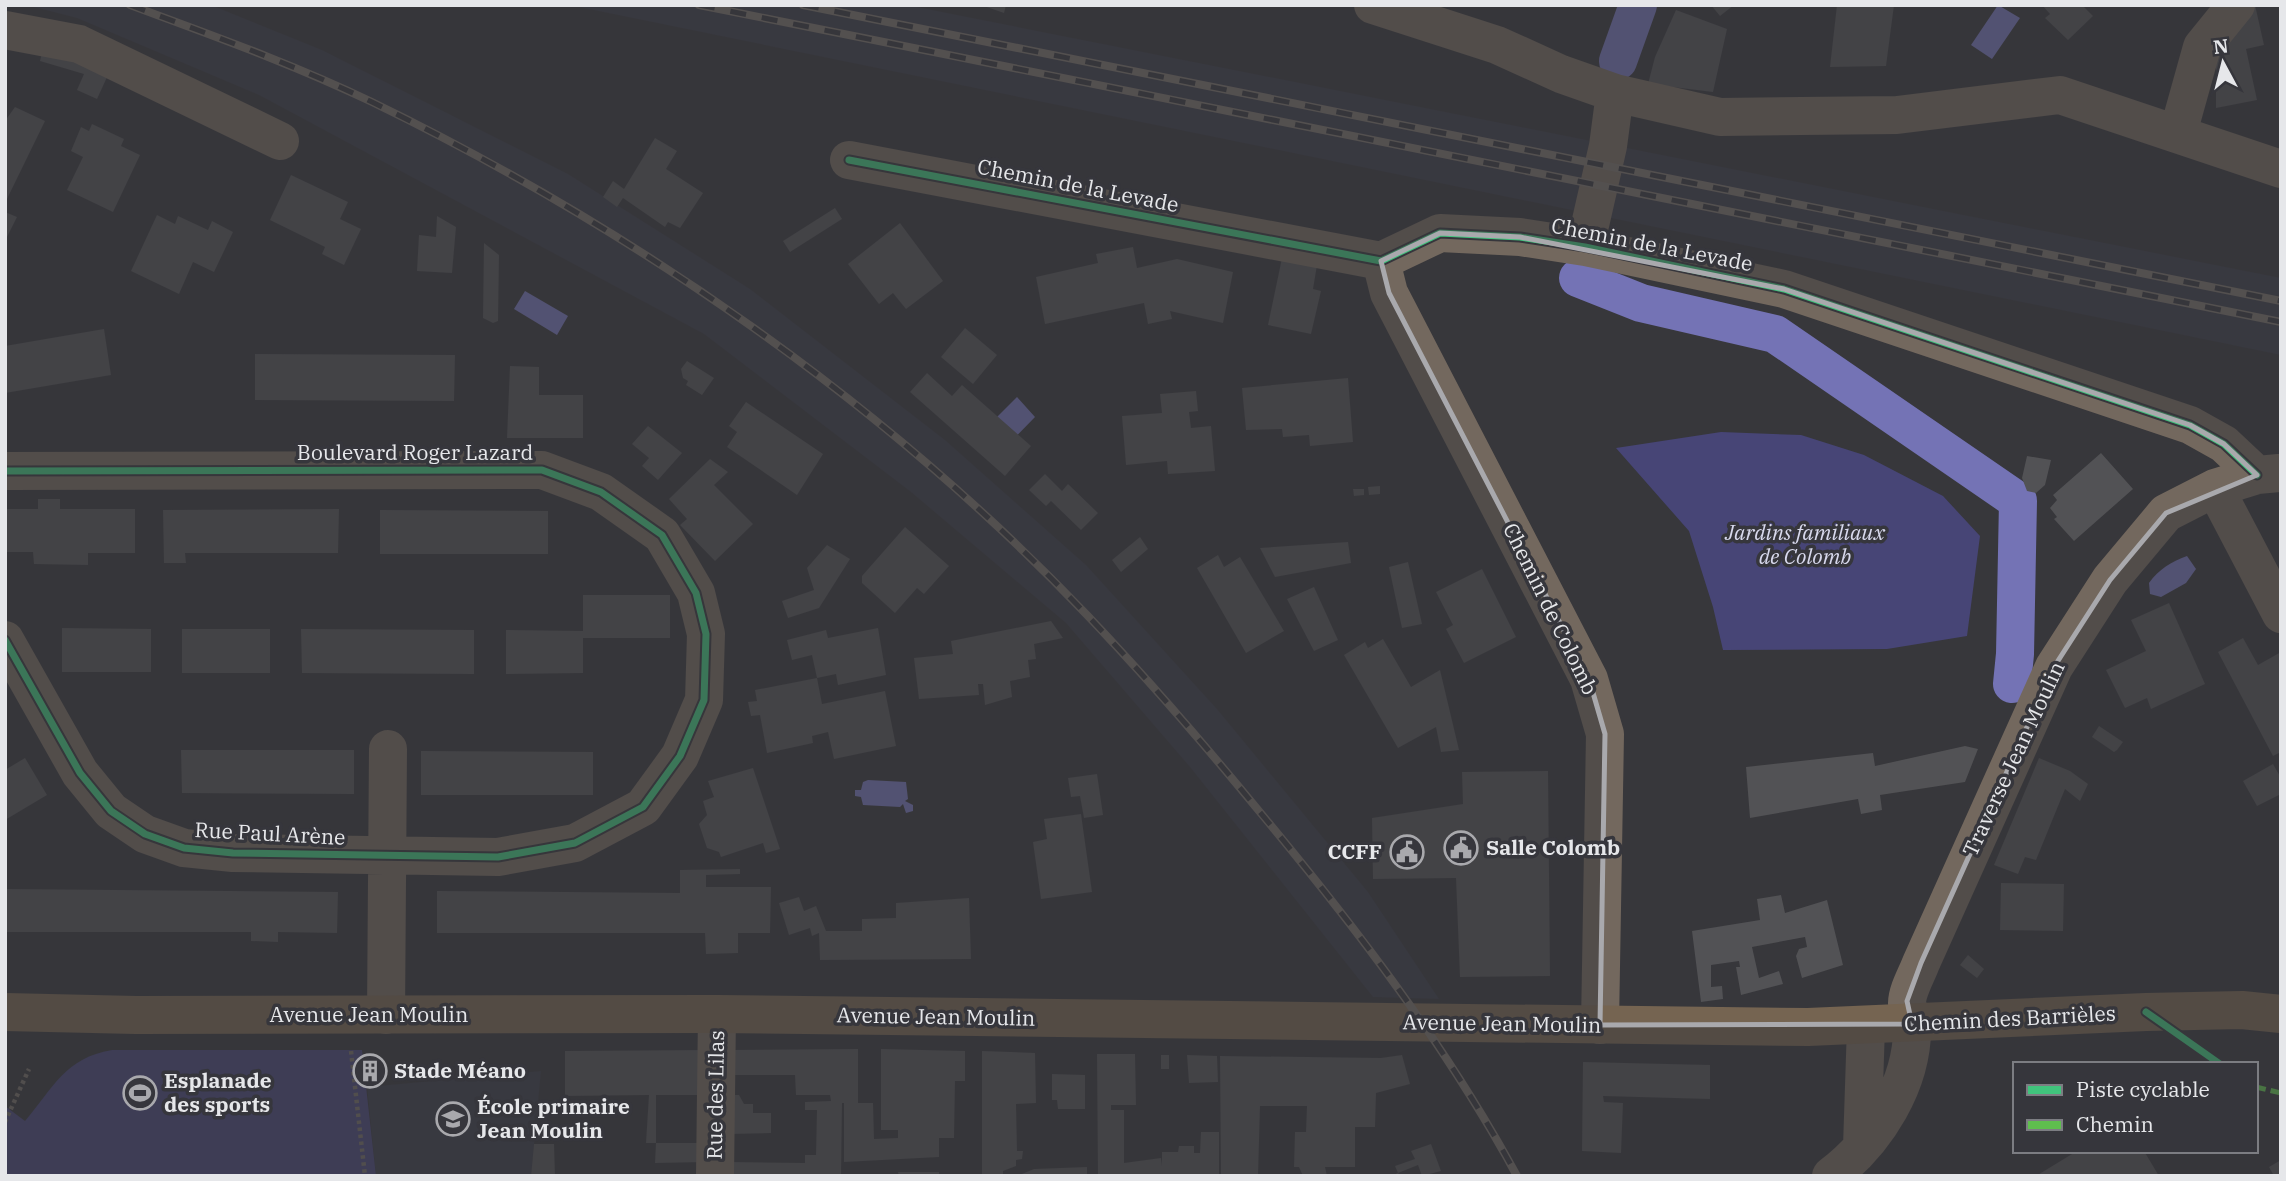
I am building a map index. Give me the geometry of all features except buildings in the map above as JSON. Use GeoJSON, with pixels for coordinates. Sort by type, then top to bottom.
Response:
{"type":"FeatureCollection","features":[{"type":"Feature","properties":{"kind":"main road","name":"Chemin des Barrièles"},"geometry":{"type":"LineString","coordinates":[[1866,1026],[2146,1012],[2242,1010],[2281,1014]]}},
{"type":"Feature","properties":{"kind":"main road","name":"Avenue Jean Moulin"},"geometry":{"type":"LineString","coordinates":[[5,1012],[717,1014],[1866,1026]]}},
{"type":"Feature","properties":{"kind":"street"},"geometry":{"type":"LineString","coordinates":[[1373,5],[1497,46],[1561,74],[1615,93],[1720,117],[1897,115],[2060,95],[2281,169]]}},
{"type":"Feature","properties":{"kind":"street"},"geometry":{"type":"LineString","coordinates":[[2178,133],[2202,47],[2236,5]]}},
{"type":"Feature","properties":{"kind":"street"},"geometry":{"type":"LineString","coordinates":[[5,30],[79,44],[281,141]]}},
{"type":"Feature","properties":{"kind":"street"},"geometry":{"type":"LineString","coordinates":[[1589,231],[1608,146],[1615,93]]}},
{"type":"Feature","properties":{"kind":"street","name":"Chemin de la Levade"},"geometry":{"type":"LineString","coordinates":[[849,160],[1381,261],[1440,233],[1520,237],[1589,231],[1784,289],[2190,425],[2269,474]]}},
{"type":"Feature","properties":{"kind":"street","name":"Chemin de Colomb"},"geometry":{"type":"LineString","coordinates":[[1381,261],[1389,293],[1589,679],[1602,723],[1605,734],[1600,1025]]}},
{"type":"Feature","properties":{"kind":"street","name":"Boulevard Roger Lazard"},"geometry":{"type":"LineString","coordinates":[[5,471],[542,470],[601,492],[662,535],[696,593],[706,634],[704,701],[680,756],[643,807],[575,843],[498,857],[387,856]]}},
{"type":"Feature","properties":{"kind":"street","name":"Traverse Jean Moulin"},"geometry":{"type":"LineString","coordinates":[[1831,1176],[1862,1147],[1895,1101],[1908,1058],[1912,1024],[1907,1001],[1921,963],[2054,667],[2109,580],[2166,513],[2215,488],[2269,474]]}},
{"type":"Feature","properties":{"kind":"street"},"geometry":{"type":"LineString","coordinates":[[2215,488],[2281,614]]}},
{"type":"Feature","properties":{"kind":"street","name":"Rue Paul Arène"},"geometry":{"type":"LineString","coordinates":[[5,640],[80,773],[111,811],[145,834],[184,848],[233,853],[387,856]]}},
{"type":"Feature","properties":{"kind":"street"},"geometry":{"type":"LineString","coordinates":[[386,1015],[388,749]]}},
{"type":"Feature","properties":{"kind":"street","name":"Rue des Lilas"},"geometry":{"type":"LineString","coordinates":[[715,1176],[717,1014]]}},
{"type":"Feature","properties":{"kind":"street"},"geometry":{"type":"LineString","coordinates":[[1862,1147],[1866,1026]]}},
{"type":"Feature","properties":{"kind":"path"},"geometry":{"type":"LineString","coordinates":[[347,1015],[365,1176]]}},
{"type":"Feature","properties":{"kind":"path"},"geometry":{"type":"LineString","coordinates":[[5,1122],[29,1069]]}},
{"type":"Feature","properties":{"kind":"highlighted area"},"geometry":{"type":"Polygon","coordinates":[[[1440,233],[1520,237],[1784,289],[2190,425],[2224,444],[2257,475],[2166,513],[2110,580],[2054,667],[1921,963],[1907,1001],[1912,1024],[1600,1025],[1605,734],[1589,679],[1389,293],[1381,261],[1440,233]]]}},
{"type":"Feature","properties":{"kind":"shaded area"},"geometry":{"type":"Polygon","coordinates":[[[26,5],[211,5],[322,50],[568,174],[750,289],[945,440],[1086,565],[1217,709],[1368,892],[1439,999],[1373,997],[1190,767],[1066,623],[911,492],[704,334],[259,95],[77,18],[26,5]]]}},
{"type":"Feature","properties":{"kind":"shaded area"},"geometry":{"type":"Polygon","coordinates":[[[569,5],[907,5],[2281,278],[2281,355],[569,5]]]}},
{"type":"Feature","properties":{"kind":"shaded area"},"geometry":{"type":"Polygon","coordinates":[[[1998,5],[2020,18],[1992,59],[1971,45],[1998,5]]]}},
{"type":"Feature","properties":{"kind":"shaded area"},"geometry":{"type":"Polygon","coordinates":[[[525,291],[568,316],[557,335],[514,309],[525,291]]]}},
{"type":"Feature","properties":{"kind":"shaded area"},"geometry":{"type":"Polygon","coordinates":[[[1017,397],[1035,417],[996,457],[977,437],[1017,397]]]}},
{"type":"Feature","properties":{"kind":"shaded area"},"geometry":{"type":"Polygon","coordinates":[[[2187,556],[2196,569],[2186,583],[2161,597],[2150,594],[2149,583],[2157,574],[2171,563],[2187,556]]]}},
{"type":"Feature","properties":{"kind":"shaded area"},"geometry":{"type":"Polygon","coordinates":[[[863,782],[906,782],[908,799],[905,801],[913,805],[913,811],[906,813],[903,804],[900,807],[863,805],[861,797],[855,796],[855,790],[861,790],[863,782]]]}},
{"type":"Feature","properties":{"kind":"shaded area","name":"École primaire Jean Moulin"},"geometry":{"type":"Polygon","coordinates":[[[541,1071],[531,1176],[376,1176],[367,1087],[541,1071]]]}},
{"type":"Feature","properties":{"kind":"green space","name":"Jardins familiaux de Colomb"},"geometry":{"type":"Polygon","coordinates":[[[1721,432],[1801,435],[1864,455],[1943,496],[1980,536],[1967,636],[1887,649],[1723,650],[1713,607],[1689,531],[1616,448],[1721,432]]]}},
{"type":"Feature","properties":{"kind":"green space","name":"Esplanade des sports"},"geometry":{"type":"Polygon","coordinates":[[[112,1050],[362,1050],[376,1176],[5,1176],[5,1106],[25,1121],[71,1067],[96,1054],[112,1050]]]}},
{"type":"Feature","properties":{"kind":"waterway"},"geometry":{"type":"LineString","coordinates":[[1618,61],[1638,5]]}},
{"type":"Feature","properties":{"kind":"waterway"},"geometry":{"type":"LineString","coordinates":[[1578,278],[1641,303],[1775,334],[2018,501],[2012,684]]}},
{"type":"Feature","properties":{"kind":"railway"},"geometry":{"type":"LineString","coordinates":[[130,5],[252,50],[342,88],[470,152],[566,206],[661,265],[752,327],[841,393],[927,463],[1009,537],[1087,615],[1238,786],[1397,987],[1460,1080],[1517,1176]]}},
{"type":"Feature","properties":{"kind":"railway"},"geometry":{"type":"LineString","coordinates":[[699,5],[2281,322]]}},
{"type":"Feature","properties":{"kind":"railway"},"geometry":{"type":"LineString","coordinates":[[803,5],[2281,301]]}},
{"type":"Feature","properties":{"kind":"marked path"},"geometry":{"type":"LineString","coordinates":[[2258,1087],[2281,1093]]}},
{"type":"Feature","properties":{"kind":"cycle path"},"geometry":{"type":"LineString","coordinates":[[849,160],[1381,261],[1440,233],[1520,237],[1585,247],[1784,289],[2190,425],[2224,444],[2257,475]]}},
{"type":"Feature","properties":{"kind":"cycle path"},"geometry":{"type":"LineString","coordinates":[[5,471],[542,470],[601,492],[662,535],[696,593],[706,634],[704,700],[680,756],[643,807],[575,843],[498,857],[233,853],[184,848],[145,834],[111,811],[80,773],[5,640]]}},
{"type":"Feature","properties":{"kind":"cycle path"},"geometry":{"type":"LineString","coordinates":[[2146,1012],[2217,1062]]}},
{"type":"Feature","properties":{"kind":"place","name":"Salle Colomb"},"geometry":{"type":"Point","coordinates":[1461,848]}},
{"type":"Feature","properties":{"kind":"place","name":"CCFF"},"geometry":{"type":"Point","coordinates":[1407,852]}},
{"type":"Feature","properties":{"kind":"place","name":"Stade Méano"},"geometry":{"type":"Point","coordinates":[370,1071]}},
{"type":"Feature","properties":{"kind":"place","name":"Esplanade des sports"},"geometry":{"type":"Point","coordinates":[140,1093]}},
{"type":"Feature","properties":{"kind":"place","name":"École primaire Jean Moulin"},"geometry":{"type":"Point","coordinates":[453,1119]}}]}
